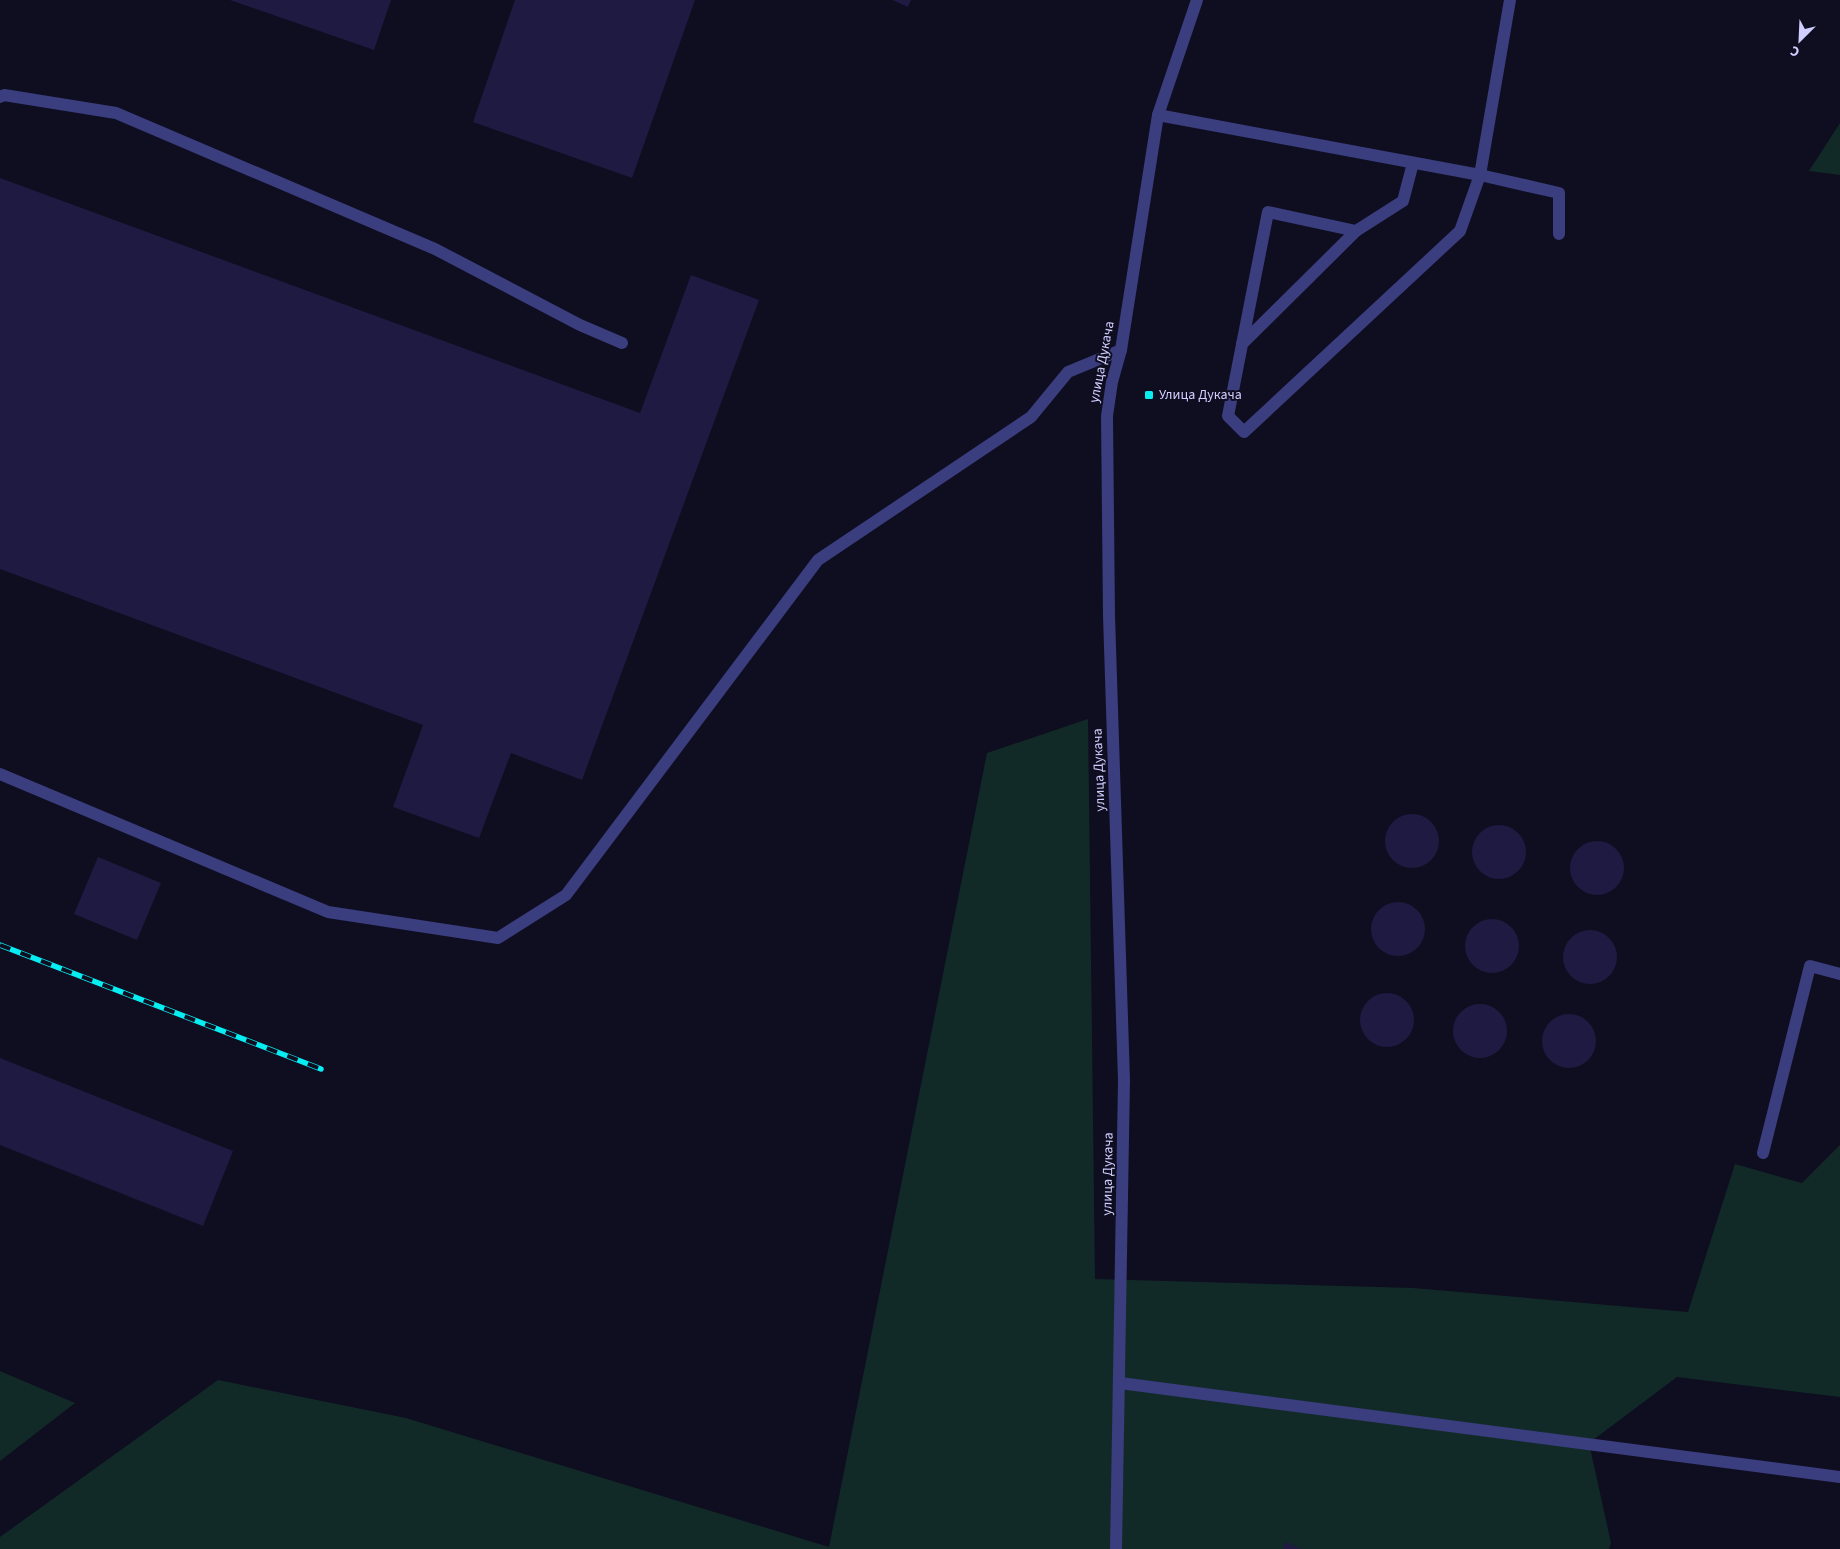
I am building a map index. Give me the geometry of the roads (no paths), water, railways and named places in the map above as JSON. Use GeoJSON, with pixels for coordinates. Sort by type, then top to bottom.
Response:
{"type":"FeatureCollection","features":[{"type":"Feature","properties":{"kind":"street","name":"улица Дукача"},"geometry":{"type":"LineString","coordinates":[[1116,1549],[1124,1080],[1110,616],[1107,416],[1112,382],[1121,350],[1158,115],[1197,0]]}},
{"type":"Feature","properties":{"kind":"street"},"geometry":{"type":"LineString","coordinates":[[1356,231],[1268,212],[1228,416],[1244,432],[1460,231],[1480,175],[1510,0]]}},
{"type":"Feature","properties":{"kind":"street"},"geometry":{"type":"LineString","coordinates":[[0,97],[4,95],[116,113],[435,249],[580,325],[622,344]]}},
{"type":"Feature","properties":{"kind":"street"},"geometry":{"type":"LineString","coordinates":[[1158,115],[1480,175],[1559,193],[1559,234]]}},
{"type":"Feature","properties":{"kind":"street"},"geometry":{"type":"LineString","coordinates":[[1242,344],[1356,231],[1402,201],[1413,163]]}},
{"type":"Feature","properties":{"kind":"street"},"geometry":{"type":"LineString","coordinates":[[0,774],[328,912],[498,938],[566,896],[818,560],[1031,417],[1068,372],[1121,350]]}},
{"type":"Feature","properties":{"kind":"street"},"geometry":{"type":"LineString","coordinates":[[1763,1154],[1810,966],[1840,974]]}},
{"type":"Feature","properties":{"kind":"street"},"geometry":{"type":"LineString","coordinates":[[1120,1383],[1840,1477]]}},
{"type":"Feature","properties":{"kind":"railway"},"geometry":{"type":"LineString","coordinates":[[0,945],[321,1069]]}},
{"type":"Feature","properties":{"kind":"place","name":"Улица Дукача"},"geometry":{"type":"Point","coordinates":[1149,395]}}]}
